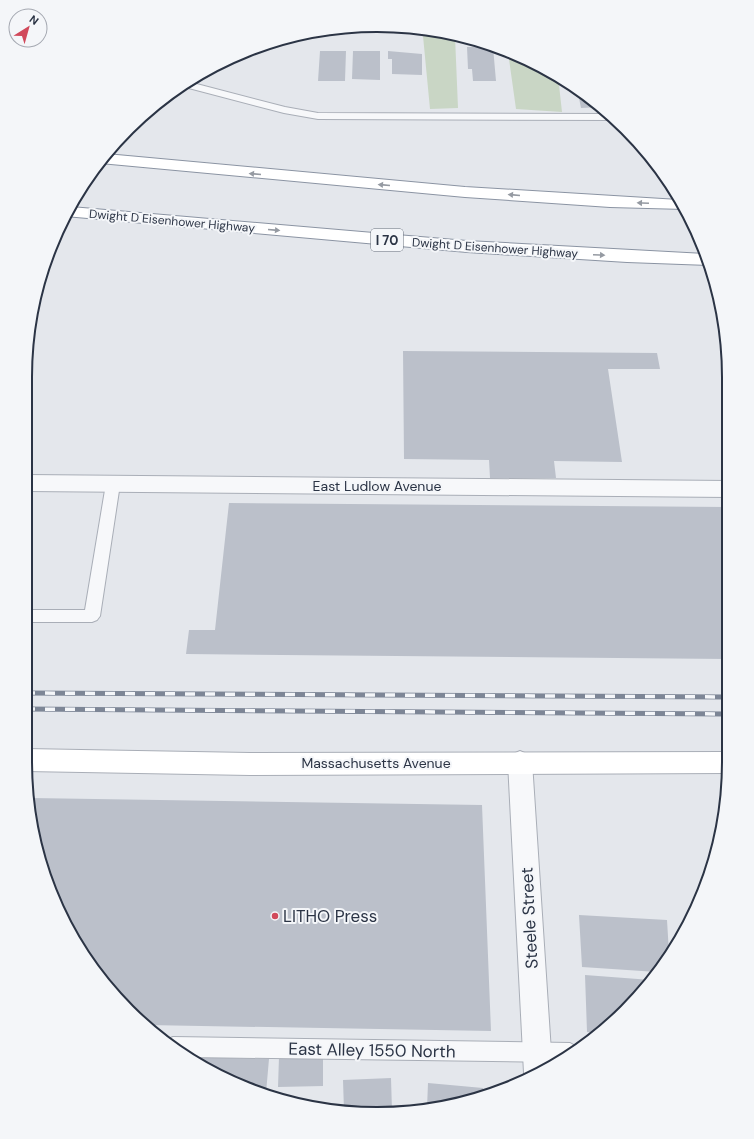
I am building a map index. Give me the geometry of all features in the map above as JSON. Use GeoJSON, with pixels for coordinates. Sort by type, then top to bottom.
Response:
{"type":"FeatureCollection","features":[{"type":"Feature","properties":{"kind":"main road"},"geometry":{"type":"LineString","coordinates":[[110,160],[311,179],[583,201],[676,205]]}},
{"type":"Feature","properties":{"kind":"main road","name":"Dwight D Eisenhower Highway"},"geometry":{"type":"LineString","coordinates":[[74,213],[445,245],[576,254],[702,260]]}},
{"type":"Feature","properties":{"kind":"main road","name":"Massachusetts Avenue"},"geometry":{"type":"LineString","coordinates":[[32,760],[250,764],[520,762],[722,763]]}},
{"type":"Feature","properties":{"kind":"street","name":"East Ludlow Avenue"},"geometry":{"type":"LineString","coordinates":[[32,484],[722,489]]}},
{"type":"Feature","properties":{"kind":"street","name":"Steele Street"},"geometry":{"type":"LineString","coordinates":[[520,762],[537,1062]]}},
{"type":"Feature","properties":{"kind":"lane"},"geometry":{"type":"LineString","coordinates":[[192,86],[284,110],[318,116],[602,116]]}},
{"type":"Feature","properties":{"kind":"lane"},"geometry":{"type":"LineString","coordinates":[[32,616],[92,616],[113,484]]}},
{"type":"Feature","properties":{"kind":"lane","name":"East Alley 1550 North"},"geometry":{"type":"LineString","coordinates":[[183,1047],[537,1062],[557,1057]]}},
{"type":"Feature","properties":{"kind":"green space"},"geometry":{"type":"Polygon","coordinates":[[[423,36],[455,42],[458,108],[430,109],[423,36]]]}},
{"type":"Feature","properties":{"kind":"green space"},"geometry":{"type":"Polygon","coordinates":[[[509,58],[559,84],[562,112],[516,109],[509,58]]]}},
{"type":"Feature","properties":{"kind":"building"},"geometry":{"type":"Polygon","coordinates":[[[467,47],[477,47],[493,52],[496,81],[473,81],[472,69],[468,69],[467,47]]]}},
{"type":"Feature","properties":{"kind":"building"},"geometry":{"type":"Polygon","coordinates":[[[320,51],[346,51],[345,81],[318,81],[320,51]]]}},
{"type":"Feature","properties":{"kind":"building"},"geometry":{"type":"Polygon","coordinates":[[[353,51],[380,51],[380,80],[352,79],[353,51]]]}},
{"type":"Feature","properties":{"kind":"building"},"geometry":{"type":"Polygon","coordinates":[[[388,51],[422,54],[422,75],[392,74],[392,59],[388,59],[388,51]]]}},
{"type":"Feature","properties":{"kind":"building"},"geometry":{"type":"Polygon","coordinates":[[[579,97],[592,107],[581,108],[579,97]]]}},
{"type":"Feature","properties":{"kind":"building"},"geometry":{"type":"Polygon","coordinates":[[[403,351],[657,353],[660,369],[608,369],[622,462],[554,461],[556,478],[490,478],[489,460],[404,459],[403,351]]]}},
{"type":"Feature","properties":{"kind":"building"},"geometry":{"type":"Polygon","coordinates":[[[229,503],[722,507],[722,659],[186,654],[189,630],[215,630],[229,503]]]}},
{"type":"Feature","properties":{"kind":"building","name":"LITHO Press"},"geometry":{"type":"Polygon","coordinates":[[[34,798],[482,805],[491,1031],[155,1025],[133,1006],[103,972],[78,934],[58,894],[50,873],[39,829],[34,798]]]}},
{"type":"Feature","properties":{"kind":"building"},"geometry":{"type":"Polygon","coordinates":[[[579,915],[667,920],[669,947],[651,972],[582,967],[579,915]]]}},
{"type":"Feature","properties":{"kind":"building"},"geometry":{"type":"Polygon","coordinates":[[[585,975],[644,979],[621,1006],[591,1032],[587,1032],[585,975]]]}},
{"type":"Feature","properties":{"kind":"building"},"geometry":{"type":"Polygon","coordinates":[[[198,1057],[269,1059],[266,1089],[245,1081],[198,1057]]]}},
{"type":"Feature","properties":{"kind":"building"},"geometry":{"type":"Polygon","coordinates":[[[279,1057],[323,1057],[323,1086],[278,1087],[279,1057]]]}},
{"type":"Feature","properties":{"kind":"building"},"geometry":{"type":"Polygon","coordinates":[[[391,1078],[392,1106],[344,1105],[343,1080],[391,1078]]]}},
{"type":"Feature","properties":{"kind":"building"},"geometry":{"type":"Polygon","coordinates":[[[428,1083],[483,1088],[483,1090],[466,1095],[427,1103],[428,1083]]]}},
{"type":"Feature","properties":{"kind":"railway"},"geometry":{"type":"LineString","coordinates":[[32,693],[722,697]]}},
{"type":"Feature","properties":{"kind":"railway"},"geometry":{"type":"LineString","coordinates":[[32,709],[722,714]]}},
{"type":"Feature","properties":{"kind":"place","name":"LITHO Press"},"geometry":{"type":"Point","coordinates":[275,916]}}]}
